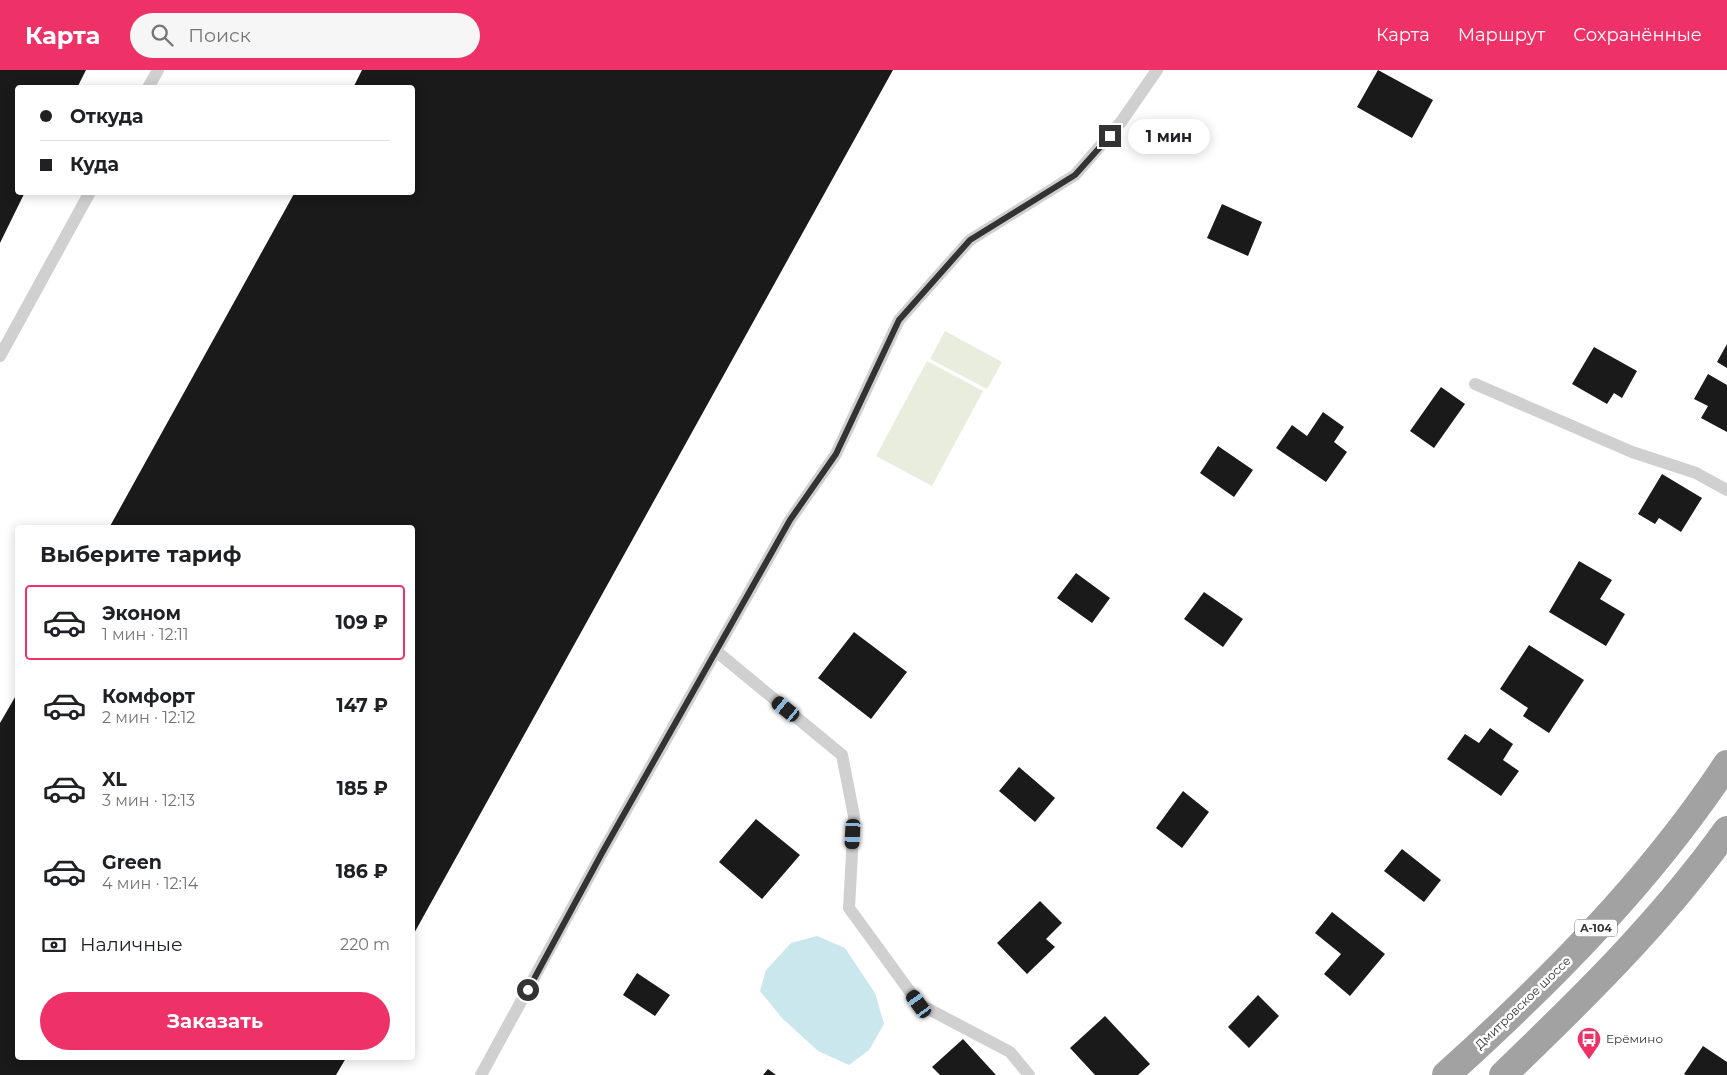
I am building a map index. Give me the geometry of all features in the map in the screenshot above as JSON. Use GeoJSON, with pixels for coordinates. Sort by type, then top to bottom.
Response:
{"type":"FeatureCollection","features":[{"type":"Feature","properties":{"kind":"highway","name":"Дмитровское шоссе"},"geometry":{"type":"LineString","coordinates":[[1446,1075],[1572,956],[1639,880],[1700,805],[1727,764]]}},
{"type":"Feature","properties":{"kind":"highway","name":"А-104"},"geometry":{"type":"LineString","coordinates":[[1503,1075],[1589,992],[1661,914],[1727,830]]}},
{"type":"Feature","properties":{"kind":"lane"},"geometry":{"type":"LineString","coordinates":[[150,85],[158,70]]}},
{"type":"Feature","properties":{"kind":"lane"},"geometry":{"type":"LineString","coordinates":[[481,1075],[602,853],[790,520],[836,454],[899,320],[970,240],[1075,175],[1121,122],[1157,70]]}},
{"type":"Feature","properties":{"kind":"lane"},"geometry":{"type":"LineString","coordinates":[[0,356],[88,195]]}},
{"type":"Feature","properties":{"kind":"lane"},"geometry":{"type":"LineString","coordinates":[[1476,384],[1632,452],[1696,473],[1727,490]]}},
{"type":"Feature","properties":{"kind":"lane"},"geometry":{"type":"LineString","coordinates":[[716,651],[842,755],[854,816],[849,908],[919,1004],[1010,1052],[1029,1075]]}},
{"type":"Feature","properties":{"kind":"shaded area"},"geometry":{"type":"Polygon","coordinates":[[[945,331],[1002,362],[987,389],[930,359],[945,331]]]}},
{"type":"Feature","properties":{"kind":"shaded area"},"geometry":{"type":"Polygon","coordinates":[[[927,361],[983,391],[932,486],[876,456],[927,361]]]}},
{"type":"Feature","properties":{"kind":"water"},"geometry":{"type":"Polygon","coordinates":[[[817,936],[845,948],[875,993],[884,1024],[869,1050],[849,1065],[818,1051],[782,1018],[760,991],[766,970],[791,943],[817,936]]]}},
{"type":"Feature","properties":{"kind":"building"},"geometry":{"type":"Polygon","coordinates":[[[0,70],[86,70],[78,85],[15,85],[15,195],[24,195],[0,243],[0,70]]]}},
{"type":"Feature","properties":{"kind":"building"},"geometry":{"type":"Polygon","coordinates":[[[362,70],[893,70],[415,932],[415,525],[111,525],[293,195],[415,195],[415,85],[354,85],[362,70]]]}},
{"type":"Feature","properties":{"kind":"building"},"geometry":{"type":"Polygon","coordinates":[[[1378,70],[1433,100],[1412,138],[1357,107],[1378,70]]]}},
{"type":"Feature","properties":{"kind":"building"},"geometry":{"type":"Polygon","coordinates":[[[1222,204],[1262,222],[1248,256],[1207,238],[1222,204]]]}},
{"type":"Feature","properties":{"kind":"building"},"geometry":{"type":"Polygon","coordinates":[[[1727,344],[1727,368],[1717,362],[1727,344]]]}},
{"type":"Feature","properties":{"kind":"building"},"geometry":{"type":"Polygon","coordinates":[[[1594,347],[1637,371],[1622,398],[1614,393],[1607,404],[1572,384],[1594,347]]]}},
{"type":"Feature","properties":{"kind":"building"},"geometry":{"type":"Polygon","coordinates":[[[1708,374],[1727,385],[1727,432],[1701,418],[1708,406],[1694,399],[1708,374]]]}},
{"type":"Feature","properties":{"kind":"building"},"geometry":{"type":"Polygon","coordinates":[[[1441,387],[1465,404],[1434,448],[1410,431],[1441,387]]]}},
{"type":"Feature","properties":{"kind":"building"},"geometry":{"type":"Polygon","coordinates":[[[1323,412],[1344,427],[1334,442],[1347,452],[1326,482],[1276,448],[1292,425],[1307,436],[1323,412]]]}},
{"type":"Feature","properties":{"kind":"building"},"geometry":{"type":"Polygon","coordinates":[[[1218,446],[1253,470],[1234,497],[1200,473],[1218,446]]]}},
{"type":"Feature","properties":{"kind":"building"},"geometry":{"type":"Polygon","coordinates":[[[1662,474],[1702,498],[1681,532],[1659,518],[1655,524],[1638,514],[1662,474]]]}},
{"type":"Feature","properties":{"kind":"building"},"geometry":{"type":"Polygon","coordinates":[[[1579,561],[1612,580],[1600,599],[1625,614],[1606,646],[1549,612],[1579,561]]]}},
{"type":"Feature","properties":{"kind":"building"},"geometry":{"type":"Polygon","coordinates":[[[1076,573],[1110,598],[1092,623],[1057,598],[1076,573]]]}},
{"type":"Feature","properties":{"kind":"building"},"geometry":{"type":"Polygon","coordinates":[[[1204,592],[1243,619],[1223,647],[1184,619],[1204,592]]]}},
{"type":"Feature","properties":{"kind":"building"},"geometry":{"type":"Polygon","coordinates":[[[854,632],[907,672],[871,719],[818,678],[854,632]]]}},
{"type":"Feature","properties":{"kind":"building"},"geometry":{"type":"Polygon","coordinates":[[[1529,645],[1584,680],[1549,733],[1523,716],[1528,708],[1500,689],[1529,645]]]}},
{"type":"Feature","properties":{"kind":"building"},"geometry":{"type":"Polygon","coordinates":[[[15,697],[15,1060],[345,1060],[336,1075],[0,1075],[0,723],[15,697]]]}},
{"type":"Feature","properties":{"kind":"building"},"geometry":{"type":"Polygon","coordinates":[[[1490,728],[1513,744],[1503,760],[1519,771],[1501,796],[1447,759],[1465,734],[1479,743],[1490,728]]]}},
{"type":"Feature","properties":{"kind":"building"},"geometry":{"type":"Polygon","coordinates":[[[1019,767],[1055,798],[1035,822],[999,791],[1019,767]]]}},
{"type":"Feature","properties":{"kind":"building"},"geometry":{"type":"Polygon","coordinates":[[[1183,791],[1209,812],[1182,848],[1156,828],[1183,791]]]}},
{"type":"Feature","properties":{"kind":"building"},"geometry":{"type":"Polygon","coordinates":[[[756,819],[800,855],[762,899],[719,862],[756,819]]]}},
{"type":"Feature","properties":{"kind":"building"},"geometry":{"type":"Polygon","coordinates":[[[1402,849],[1441,880],[1424,902],[1384,871],[1402,849]]]}},
{"type":"Feature","properties":{"kind":"building"},"geometry":{"type":"Polygon","coordinates":[[[1040,901],[1062,923],[1046,939],[1055,947],[1027,974],[997,943],[1040,901]]]}},
{"type":"Feature","properties":{"kind":"building"},"geometry":{"type":"Polygon","coordinates":[[[1332,912],[1385,954],[1350,996],[1324,974],[1341,954],[1315,933],[1332,912]]]}},
{"type":"Feature","properties":{"kind":"building"},"geometry":{"type":"Polygon","coordinates":[[[637,973],[670,995],[655,1016],[623,995],[637,973]]]}},
{"type":"Feature","properties":{"kind":"building"},"geometry":{"type":"Polygon","coordinates":[[[1258,995],[1279,1016],[1249,1048],[1228,1027],[1258,995]]]}},
{"type":"Feature","properties":{"kind":"building"},"geometry":{"type":"Polygon","coordinates":[[[1105,1016],[1150,1064],[1138,1075],[1095,1075],[1070,1048],[1105,1016]]]}},
{"type":"Feature","properties":{"kind":"building"},"geometry":{"type":"Polygon","coordinates":[[[963,1039],[996,1075],[940,1075],[932,1067],[963,1039]]]}},
{"type":"Feature","properties":{"kind":"building"},"geometry":{"type":"Polygon","coordinates":[[[1703,1046],[1727,1062],[1727,1075],[1684,1074],[1703,1046]]]}},
{"type":"Feature","properties":{"kind":"building"},"geometry":{"type":"Polygon","coordinates":[[[768,1069],[776,1075],[763,1075],[768,1069]]]}},
{"type":"Feature","properties":{"kind":"place","name":"Ерёмино"},"geometry":{"type":"Point","coordinates":[1589,1060]}},
{"type":"Feature","properties":{"kind":"route"},"geometry":{"type":"LineString","coordinates":[[528,990],[602,853],[790,520],[836,454],[899,320],[970,240],[1075,175],[1110,136]]}}]}
